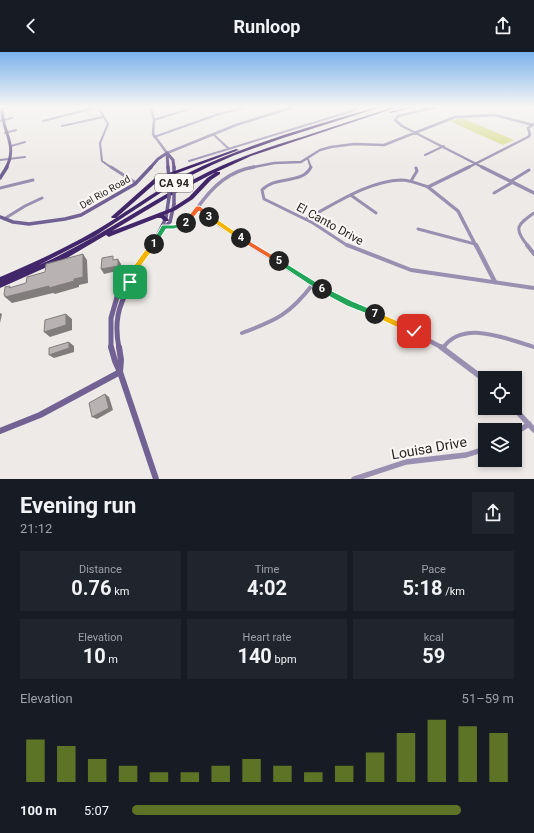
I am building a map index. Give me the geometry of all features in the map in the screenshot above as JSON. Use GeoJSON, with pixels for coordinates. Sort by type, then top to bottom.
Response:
{"type":"FeatureCollection","features":[{"type":"Feature","properties":{"kind":"highway","name":"CA 94"},"geometry":{"type":"LineString","coordinates":[[0,280],[75,245],[106,227],[166,187],[183,178],[233,155],[316,127]]}},
{"type":"Feature","properties":{"kind":"highway","name":"CA 94"},"geometry":{"type":"LineString","coordinates":[[0,285],[66,256],[170,194],[210,173],[245,157],[334,127]]}},
{"type":"Feature","properties":{"kind":"highway"},"geometry":{"type":"LineString","coordinates":[[325,130],[337,127]]}},
{"type":"Feature","properties":{"kind":"highway"},"geometry":{"type":"LineString","coordinates":[[75,245],[119,214],[152,183],[185,168],[232,151],[282,138]]}},
{"type":"Feature","properties":{"kind":"highway"},"geometry":{"type":"LineString","coordinates":[[91,242],[157,216],[191,198],[208,179],[245,157]]}},
{"type":"Feature","properties":{"kind":"highway"},"geometry":{"type":"LineString","coordinates":[[174,166],[178,168],[185,168]]}},
{"type":"Feature","properties":{"kind":"highway"},"geometry":{"type":"LineString","coordinates":[[157,216],[162,216],[166,220]]}},
{"type":"Feature","properties":{"kind":"main road"},"geometry":{"type":"LineString","coordinates":[[0,178],[10,160],[11,146],[2,127]]}},
{"type":"Feature","properties":{"kind":"main road"},"geometry":{"type":"LineString","coordinates":[[164,227],[171,208],[169,190],[171,174],[174,166],[172,157],[167,153]]}},
{"type":"Feature","properties":{"kind":"main road"},"geometry":{"type":"LineString","coordinates":[[156,479],[120,372],[115,365],[111,350],[110,336],[113,309],[124,282],[129,273],[134,270],[164,227],[170,222],[174,177],[171,174],[167,153]]}},
{"type":"Feature","properties":{"kind":"main road","name":"Del Rio Road"},"geometry":{"type":"LineString","coordinates":[[2,218],[17,223],[33,224],[73,217],[88,212],[136,183],[158,159],[167,153]]}},
{"type":"Feature","properties":{"kind":"main road"},"geometry":{"type":"LineString","coordinates":[[0,432],[40,415],[120,372],[123,361],[118,333],[120,309],[134,275],[134,270]]}},
{"type":"Feature","properties":{"kind":"main road"},"geometry":{"type":"LineString","coordinates":[[122,301],[120,298],[126,284],[124,282]]}},
{"type":"Feature","properties":{"kind":"main road"},"geometry":{"type":"LineString","coordinates":[[113,309],[116,314],[115,330],[118,333]]}},
{"type":"Feature","properties":{"kind":"street"},"geometry":{"type":"LineString","coordinates":[[107,127],[100,143],[102,161],[136,183]]}},
{"type":"Feature","properties":{"kind":"street"},"geometry":{"type":"LineString","coordinates":[[154,127],[154,137],[167,153]]}},
{"type":"Feature","properties":{"kind":"street"},"geometry":{"type":"LineString","coordinates":[[154,137],[182,127]]}},
{"type":"Feature","properties":{"kind":"street","name":"Del Rio Road"},"geometry":{"type":"LineString","coordinates":[[167,153],[231,127]]}},
{"type":"Feature","properties":{"kind":"street"},"geometry":{"type":"LineString","coordinates":[[189,161],[301,127]]}},
{"type":"Feature","properties":{"kind":"street"},"geometry":{"type":"LineString","coordinates":[[405,127],[534,192]]}},
{"type":"Feature","properties":{"kind":"street"},"geometry":{"type":"LineString","coordinates":[[164,227],[174,227],[184,224],[190,220],[214,186],[235,172],[256,166],[296,163],[308,159],[326,147],[354,144],[384,145],[430,127]]}},
{"type":"Feature","properties":{"kind":"street"},"geometry":{"type":"LineString","coordinates":[[428,187],[529,136],[528,128],[530,127]]}},
{"type":"Feature","properties":{"kind":"street"},"geometry":{"type":"LineString","coordinates":[[4,133],[16,130]]}},
{"type":"Feature","properties":{"kind":"street"},"geometry":{"type":"LineString","coordinates":[[213,134],[229,149]]}},
{"type":"Feature","properties":{"kind":"street"},"geometry":{"type":"LineString","coordinates":[[11,146],[25,142]]}},
{"type":"Feature","properties":{"kind":"street"},"geometry":{"type":"LineString","coordinates":[[425,155],[444,146]]}},
{"type":"Feature","properties":{"kind":"street"},"geometry":{"type":"LineString","coordinates":[[0,160],[25,157]]}},
{"type":"Feature","properties":{"kind":"street","name":"El Canto Drive"},"geometry":{"type":"LineString","coordinates":[[308,159],[311,166],[307,174],[271,182],[264,187],[261,193],[267,201],[306,219],[348,246],[400,267],[534,288]]}},
{"type":"Feature","properties":{"kind":"street"},"geometry":{"type":"LineString","coordinates":[[411,181],[417,171],[416,168]]}},
{"type":"Feature","properties":{"kind":"street"},"geometry":{"type":"LineString","coordinates":[[494,193],[529,170]]}},
{"type":"Feature","properties":{"kind":"street"},"geometry":{"type":"LineString","coordinates":[[0,188],[33,180]]}},
{"type":"Feature","properties":{"kind":"street"},"geometry":{"type":"LineString","coordinates":[[306,219],[371,188],[399,180],[411,181],[428,187],[435,194],[451,204],[458,212],[495,282]]}},
{"type":"Feature","properties":{"kind":"street"},"geometry":{"type":"LineString","coordinates":[[352,196],[376,213]]}},
{"type":"Feature","properties":{"kind":"street"},"geometry":{"type":"LineString","coordinates":[[2,218],[42,198]]}},
{"type":"Feature","properties":{"kind":"street"},"geometry":{"type":"LineString","coordinates":[[198,207],[228,230],[313,284],[350,304],[405,327],[443,348],[478,375]]}},
{"type":"Feature","properties":{"kind":"street"},"geometry":{"type":"LineString","coordinates":[[534,213],[520,223],[518,228],[520,237],[534,254]]}},
{"type":"Feature","properties":{"kind":"street"},"geometry":{"type":"LineString","coordinates":[[418,229],[475,244]]}},
{"type":"Feature","properties":{"kind":"street"},"geometry":{"type":"LineString","coordinates":[[242,333],[288,313],[313,284]]}},
{"type":"Feature","properties":{"kind":"street"},"geometry":{"type":"LineString","coordinates":[[443,348],[452,337],[468,332],[481,333],[534,346]]}},
{"type":"Feature","properties":{"kind":"street"},"geometry":{"type":"LineString","coordinates":[[521,415],[534,430]]}},
{"type":"Feature","properties":{"kind":"street"},"geometry":{"type":"LineString","coordinates":[[522,428],[529,424]]}},
{"type":"Feature","properties":{"kind":"street","name":"Louisa Drive"},"geometry":{"type":"LineString","coordinates":[[354,479],[406,462],[466,455],[478,452]]}},
{"type":"Feature","properties":{"kind":"green space"},"geometry":{"type":"Polygon","coordinates":[[[462,127],[483,127],[514,140],[503,145],[462,127]]]}},
{"type":"Feature","properties":{"kind":"building"},"geometry":{"type":"Polygon","coordinates":[[[83,254],[83,277],[49,288],[49,286],[5,297],[5,287],[10,286],[9,288],[26,283],[27,277],[45,272],[46,264],[83,254]]]}},
{"type":"Feature","properties":{"kind":"building"},"geometry":{"type":"Polygon","coordinates":[[[113,256],[113,260],[118,259],[118,266],[101,269],[102,258],[113,256]]]}},
{"type":"Feature","properties":{"kind":"building"},"geometry":{"type":"Polygon","coordinates":[[[66,314],[66,325],[44,332],[45,320],[66,314]]]}},
{"type":"Feature","properties":{"kind":"building"},"geometry":{"type":"Polygon","coordinates":[[[69,342],[69,348],[49,355],[49,348],[69,342]]]}},
{"type":"Feature","properties":{"kind":"building"},"geometry":{"type":"Polygon","coordinates":[[[105,394],[109,408],[92,417],[89,403],[105,394]]]}},
{"type":"Feature","properties":{"kind":"route"},"geometry":{"type":"LineString","coordinates":[[130,282],[134,275],[134,270],[164,227],[171,228],[184,224],[190,220],[198,207],[215,222],[313,284],[350,304],[414,331]]}}]}
